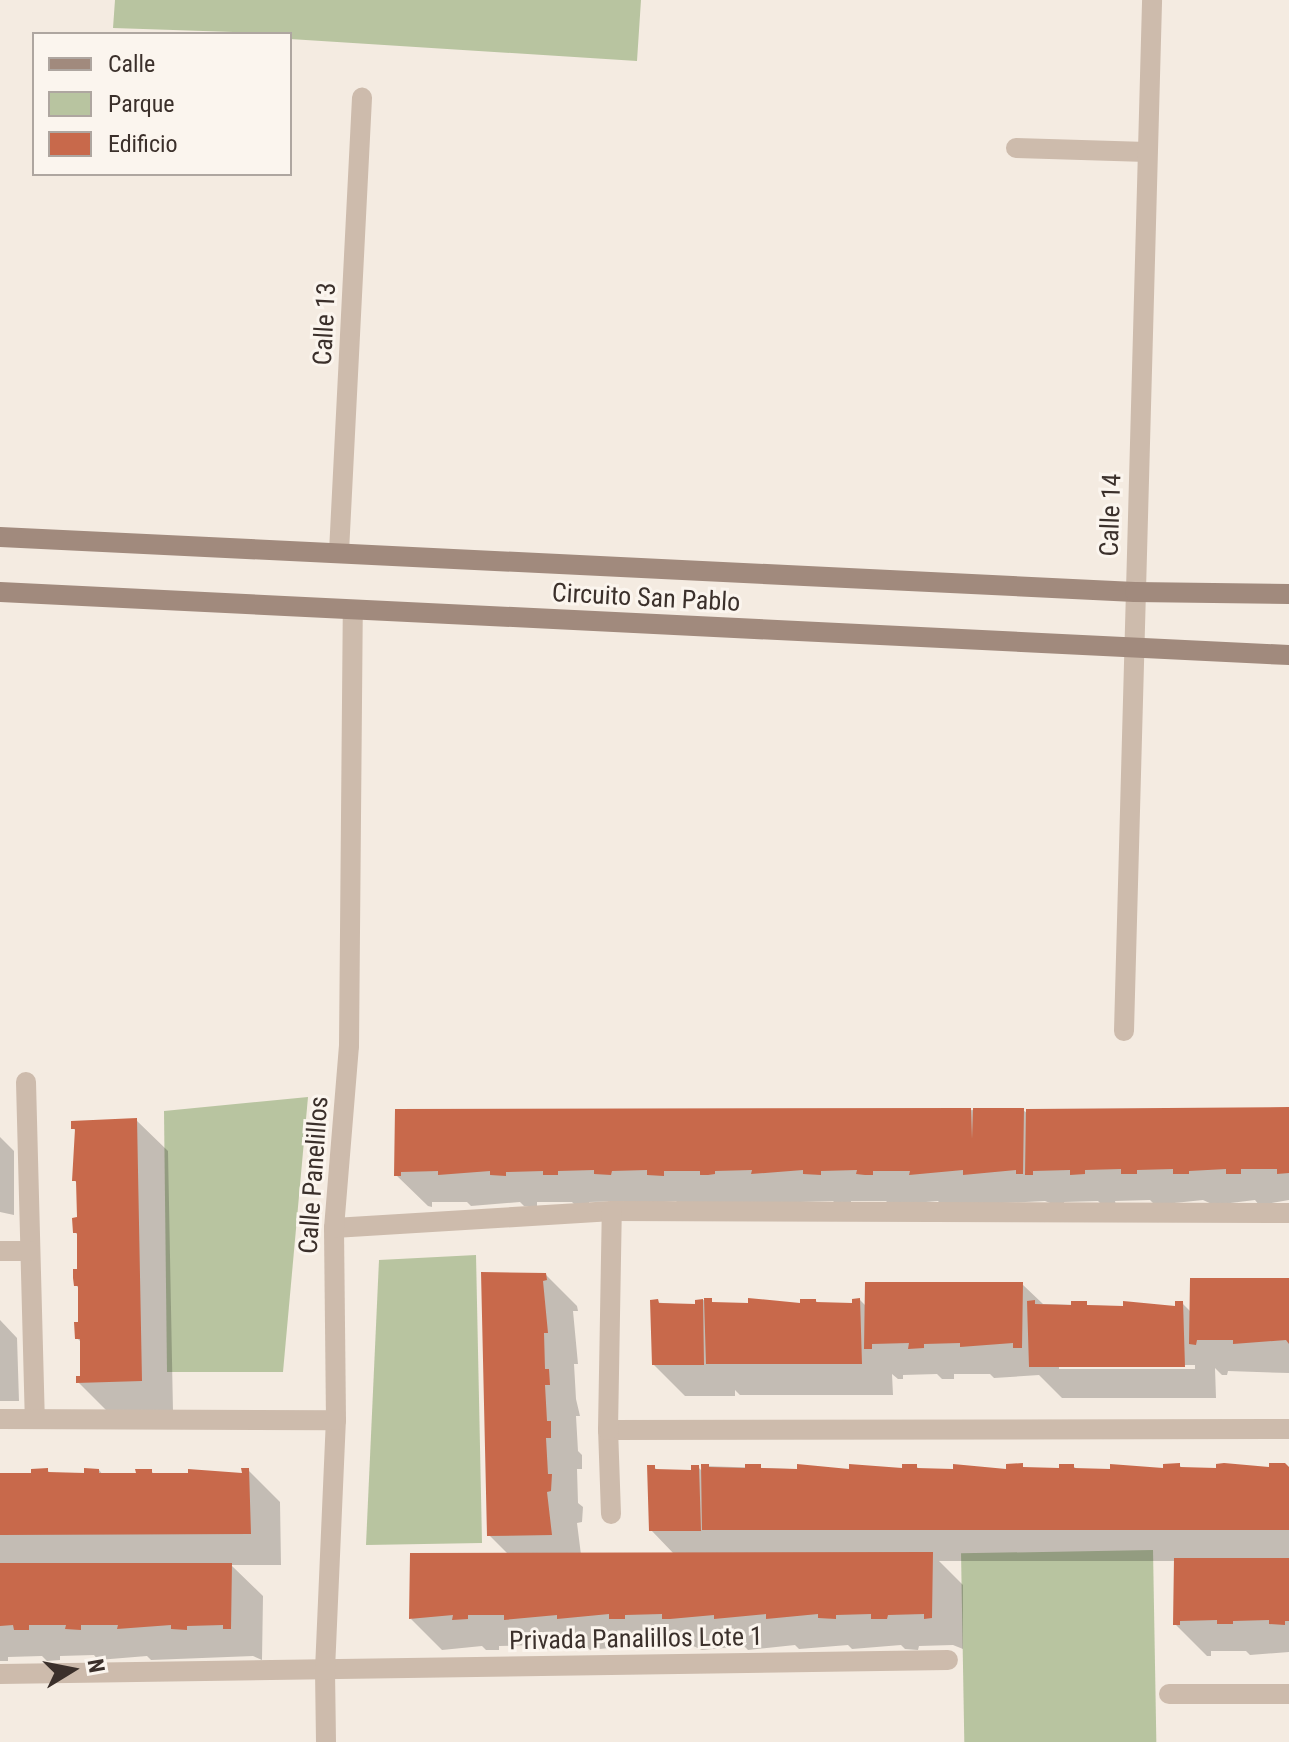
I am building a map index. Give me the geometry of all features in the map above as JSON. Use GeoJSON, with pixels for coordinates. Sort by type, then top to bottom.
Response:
{"type":"FeatureCollection","features":[{"type":"Feature","properties":{"kind":"main road","name":"Circuito San Pablo"},"geometry":{"type":"LineString","coordinates":[[0,537],[1135,592],[1289,594]]}},
{"type":"Feature","properties":{"kind":"main road","name":"Circuito San Pablo"},"geometry":{"type":"LineString","coordinates":[[0,592],[1289,655]]}},
{"type":"Feature","properties":{"kind":"street","name":"Calle 14"},"geometry":{"type":"LineString","coordinates":[[1124,1031],[1132,647],[1152,0]]}},
{"type":"Feature","properties":{"kind":"street","name":"Calle 13"},"geometry":{"type":"LineString","coordinates":[[339,552],[362,98]]}},
{"type":"Feature","properties":{"kind":"street"},"geometry":{"type":"LineString","coordinates":[[1016,148],[1147,152]]}},
{"type":"Feature","properties":{"kind":"street","name":"Calle Panelillos"},"geometry":{"type":"LineString","coordinates":[[326,1742],[325,1670],[336,1420],[334,1228],[349,1046],[353,611]]}},
{"type":"Feature","properties":{"kind":"street"},"geometry":{"type":"LineString","coordinates":[[26,1082],[35,1419]]}},
{"type":"Feature","properties":{"kind":"street"},"geometry":{"type":"LineString","coordinates":[[334,1228],[612,1211],[1289,1213]]}},
{"type":"Feature","properties":{"kind":"street"},"geometry":{"type":"LineString","coordinates":[[611,1514],[608,1430],[612,1211]]}},
{"type":"Feature","properties":{"kind":"street"},"geometry":{"type":"LineString","coordinates":[[0,1251],[30,1251]]}},
{"type":"Feature","properties":{"kind":"street"},"geometry":{"type":"LineString","coordinates":[[0,1419],[336,1420]]}},
{"type":"Feature","properties":{"kind":"street"},"geometry":{"type":"LineString","coordinates":[[608,1430],[1289,1429]]}},
{"type":"Feature","properties":{"kind":"street","name":"Privada Panalillos Lote 1"},"geometry":{"type":"LineString","coordinates":[[0,1674],[948,1660]]}},
{"type":"Feature","properties":{"kind":"street"},"geometry":{"type":"LineString","coordinates":[[1169,1694],[1289,1694]]}},
{"type":"Feature","properties":{"kind":"green space"},"geometry":{"type":"Polygon","coordinates":[[[115,0],[641,0],[637,61],[292,39],[292,32],[113,28],[115,0]]]}},
{"type":"Feature","properties":{"kind":"green space"},"geometry":{"type":"Polygon","coordinates":[[[308,1097],[283,1372],[167,1372],[164,1111],[308,1097]]]}},
{"type":"Feature","properties":{"kind":"green space"},"geometry":{"type":"Polygon","coordinates":[[[476,1255],[482,1543],[366,1545],[379,1260],[476,1255]]]}},
{"type":"Feature","properties":{"kind":"green space"},"geometry":{"type":"Polygon","coordinates":[[[1153,1550],[1156,1742],[964,1742],[961,1553],[1153,1550]]]}},
{"type":"Feature","properties":{"kind":"building"},"geometry":{"type":"Polygon","coordinates":[[[1289,1107],[1289,1173],[1277,1174],[1277,1169],[1241,1169],[1241,1174],[1226,1174],[1226,1169],[1173,1174],[1173,1169],[1137,1170],[1137,1174],[1121,1174],[1121,1169],[1085,1170],[1085,1174],[1070,1175],[1070,1170],[1033,1171],[1033,1175],[1025,1175],[1026,1109],[1289,1107]]]}},
{"type":"Feature","properties":{"kind":"building"},"geometry":{"type":"Polygon","coordinates":[[[971,1108],[972,1139],[973,1108],[1024,1108],[1023,1174],[1016,1174],[1016,1170],[963,1175],[963,1170],[909,1175],[910,1171],[873,1171],[873,1175],[865,1175],[856,1174],[857,1170],[821,1171],[821,1175],[803,1174],[803,1170],[751,1174],[752,1170],[715,1171],[715,1174],[708,1175],[700,1175],[700,1171],[664,1171],[664,1176],[647,1175],[647,1170],[612,1171],[611,1175],[594,1174],[594,1170],[558,1171],[558,1175],[543,1175],[543,1171],[506,1172],[506,1176],[490,1175],[490,1171],[438,1175],[438,1171],[401,1172],[401,1176],[394,1176],[395,1109],[971,1108]]]}},
{"type":"Feature","properties":{"kind":"building"},"geometry":{"type":"Polygon","coordinates":[[[137,1118],[142,1381],[76,1383],[76,1376],[80,1376],[80,1339],[75,1339],[74,1322],[78,1322],[78,1286],[74,1286],[73,1278],[73,1269],[77,1269],[77,1233],[73,1233],[72,1218],[77,1217],[76,1181],[72,1181],[75,1129],[71,1129],[71,1121],[137,1118]]]}},
{"type":"Feature","properties":{"kind":"building"},"geometry":{"type":"Polygon","coordinates":[[[481,1272],[546,1273],[547,1280],[543,1281],[548,1333],[544,1333],[545,1369],[549,1369],[550,1385],[545,1385],[551,1438],[546,1438],[548,1474],[552,1474],[551,1491],[547,1492],[552,1535],[487,1536],[481,1272]]]}},
{"type":"Feature","properties":{"kind":"building"},"geometry":{"type":"Polygon","coordinates":[[[1190,1278],[1289,1278],[1289,1344],[1286,1340],[1233,1344],[1233,1340],[1197,1340],[1196,1345],[1189,1344],[1190,1278]]]}},
{"type":"Feature","properties":{"kind":"building"},"geometry":{"type":"Polygon","coordinates":[[[865,1282],[1023,1282],[1022,1348],[1013,1348],[1013,1343],[960,1347],[960,1343],[924,1344],[924,1348],[908,1349],[909,1343],[872,1344],[872,1349],[864,1349],[865,1282]]]}},
{"type":"Feature","properties":{"kind":"building"},"geometry":{"type":"Polygon","coordinates":[[[704,1298],[712,1298],[712,1302],[748,1303],[748,1298],[800,1303],[800,1299],[816,1299],[816,1302],[852,1303],[852,1299],[860,1298],[862,1364],[706,1364],[704,1298]]]}},
{"type":"Feature","properties":{"kind":"building"},"geometry":{"type":"Polygon","coordinates":[[[658,1299],[659,1303],[695,1304],[695,1300],[703,1299],[704,1365],[652,1365],[650,1300],[658,1299]]]}},
{"type":"Feature","properties":{"kind":"building"},"geometry":{"type":"Polygon","coordinates":[[[1035,1300],[1035,1304],[1071,1305],[1071,1301],[1087,1301],[1087,1305],[1123,1306],[1123,1301],[1175,1306],[1175,1301],[1183,1301],[1185,1367],[1029,1367],[1027,1301],[1035,1300]]]}},
{"type":"Feature","properties":{"kind":"building"},"geometry":{"type":"Polygon","coordinates":[[[1023,1463],[1023,1467],[1059,1468],[1059,1464],[1074,1464],[1074,1468],[1110,1469],[1110,1464],[1163,1468],[1163,1464],[1180,1463],[1180,1467],[1216,1468],[1216,1464],[1224,1463],[1269,1467],[1269,1463],[1285,1463],[1289,1467],[1289,1530],[702,1530],[701,1464],[745,1468],[745,1464],[761,1464],[761,1468],[797,1469],[797,1464],[849,1469],[849,1464],[902,1468],[902,1464],[917,1464],[917,1468],[953,1469],[953,1464],[1006,1469],[1006,1464],[1023,1463]]]}},
{"type":"Feature","properties":{"kind":"building"},"geometry":{"type":"Polygon","coordinates":[[[647,1465],[655,1465],[655,1469],[691,1470],[691,1465],[699,1465],[701,1531],[649,1531],[647,1465]]]}},
{"type":"Feature","properties":{"kind":"building"},"geometry":{"type":"Polygon","coordinates":[[[48,1468],[48,1472],[84,1473],[84,1468],[99,1469],[99,1473],[136,1473],[135,1469],[152,1469],[152,1473],[188,1473],[188,1469],[242,1473],[241,1468],[249,1468],[251,1534],[0,1535],[0,1473],[31,1473],[31,1469],[48,1468]]]}},
{"type":"Feature","properties":{"kind":"building"},"geometry":{"type":"Polygon","coordinates":[[[933,1552],[932,1618],[924,1619],[924,1614],[871,1619],[871,1614],[836,1615],[836,1619],[818,1618],[818,1614],[766,1619],[766,1614],[714,1619],[714,1615],[662,1619],[662,1614],[625,1615],[625,1619],[609,1619],[609,1614],[557,1619],[557,1615],[504,1620],[504,1615],[468,1615],[468,1619],[452,1620],[453,1615],[409,1619],[410,1553],[933,1552]]]}},
{"type":"Feature","properties":{"kind":"building"},"geometry":{"type":"Polygon","coordinates":[[[1174,1558],[1289,1558],[1289,1621],[1285,1621],[1285,1625],[1269,1624],[1269,1620],[1217,1624],[1217,1620],[1180,1621],[1180,1625],[1173,1625],[1174,1558]]]}},
{"type":"Feature","properties":{"kind":"building"},"geometry":{"type":"Polygon","coordinates":[[[0,1563],[232,1563],[231,1629],[223,1629],[223,1625],[187,1626],[187,1630],[171,1629],[171,1625],[117,1629],[118,1625],[81,1625],[81,1630],[65,1629],[66,1625],[29,1625],[29,1630],[14,1630],[13,1625],[0,1626],[0,1563]]]}}]}
